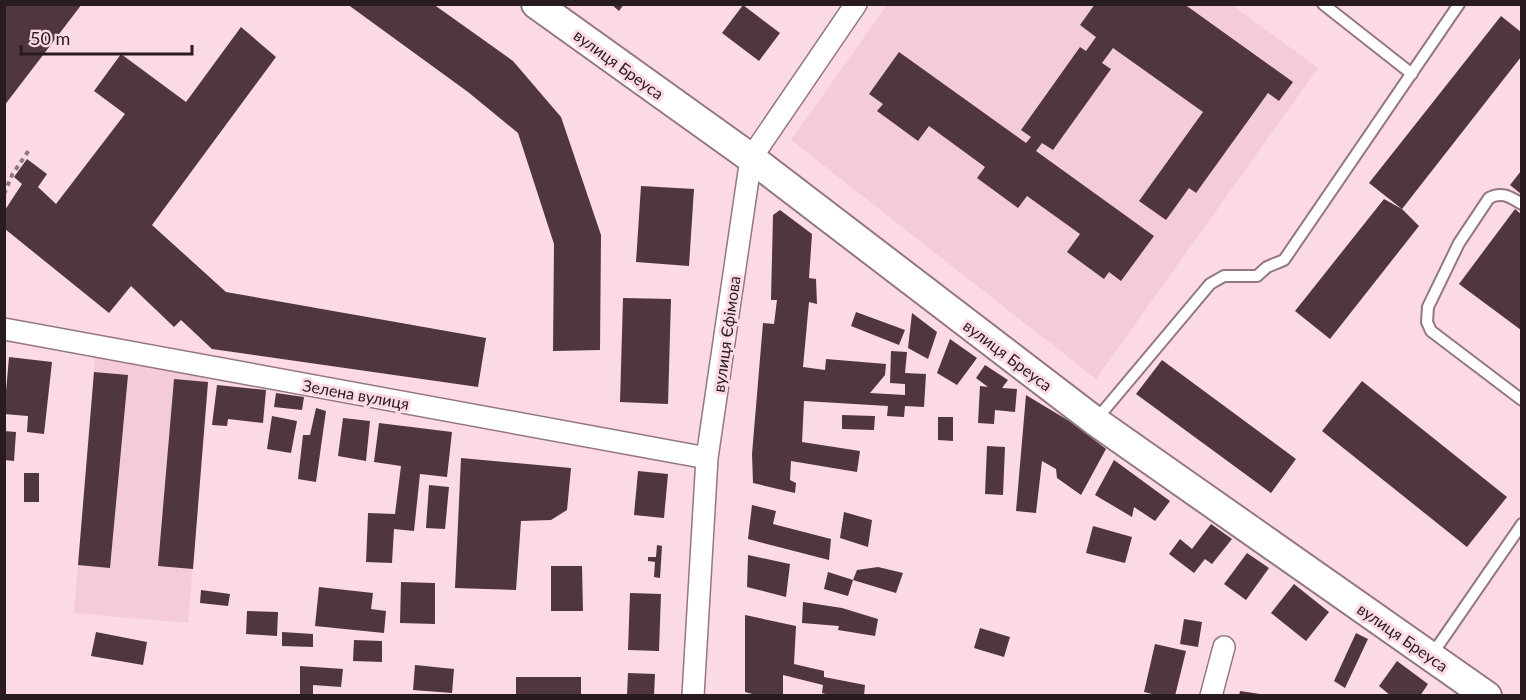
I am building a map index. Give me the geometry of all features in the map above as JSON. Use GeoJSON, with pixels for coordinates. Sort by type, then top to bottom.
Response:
{"type":"FeatureCollection","features":[{"type":"Feature","properties":{"kind":"street","name":"вулиця Бреуса"},"geometry":{"type":"LineString","coordinates":[[536,4],[751,158],[1095,421],[1487,696]]}},
{"type":"Feature","properties":{"kind":"street","name":"вулиця Єфімова"},"geometry":{"type":"LineString","coordinates":[[693,696],[707,458],[751,158],[856,4]]}},
{"type":"Feature","properties":{"kind":"street","name":"Зелена вулиця"},"geometry":{"type":"LineString","coordinates":[[4,329],[707,458]]}},
{"type":"Feature","properties":{"kind":"street"},"geometry":{"type":"LineString","coordinates":[[1211,696],[1224,647]]}},
{"type":"Feature","properties":{"kind":"lane"},"geometry":{"type":"LineString","coordinates":[[1323,4],[1412,74]]}},
{"type":"Feature","properties":{"kind":"lane"},"geometry":{"type":"LineString","coordinates":[[1095,421],[1210,284],[1224,276],[1257,276],[1267,267],[1284,260],[1459,4]]}},
{"type":"Feature","properties":{"kind":"lane"},"geometry":{"type":"LineString","coordinates":[[1521,204],[1505,195],[1497,194],[1489,198],[1459,243],[1428,307],[1427,322],[1431,331],[1521,400]]}},
{"type":"Feature","properties":{"kind":"lane"},"geometry":{"type":"LineString","coordinates":[[1431,656],[1521,524]]}},
{"type":"Feature","properties":{"kind":"path"},"geometry":{"type":"LineString","coordinates":[[4,194],[12,175],[29,150]]}},
{"type":"Feature","properties":{"kind":"shaded area"},"geometry":{"type":"Polygon","coordinates":[[[887,5],[1232,5],[1318,68],[1096,379],[791,140],[887,5]]]}},
{"type":"Feature","properties":{"kind":"shaded area"},"geometry":{"type":"Polygon","coordinates":[[[95,355],[209,373],[188,623],[74,613],[95,355]]]}},
{"type":"Feature","properties":{"kind":"building"},"geometry":{"type":"Polygon","coordinates":[[[6,4],[82,4],[4,106],[4,7],[6,4]]]}},
{"type":"Feature","properties":{"kind":"building"},"geometry":{"type":"Polygon","coordinates":[[[347,4],[433,4],[513,61],[561,117],[601,235],[600,350],[553,351],[554,244],[518,133],[468,92],[347,4]]]}},
{"type":"Feature","properties":{"kind":"building"},"geometry":{"type":"Polygon","coordinates":[[[611,4],[624,4],[619,11],[611,4]]]}},
{"type":"Feature","properties":{"kind":"building"},"geometry":{"type":"Polygon","coordinates":[[[1095,4],[1184,4],[1293,82],[1279,101],[1268,93],[1196,193],[1189,188],[1166,220],[1139,201],[1203,112],[1113,48],[1102,63],[1111,69],[1053,150],[1042,143],[1036,151],[1154,236],[1121,281],[1109,272],[1104,279],[1067,252],[1080,234],[1027,196],[1018,208],[977,178],[985,167],[929,126],[918,141],[877,111],[883,104],[869,94],[899,52],[1026,143],[1031,137],[1021,130],[1080,47],[1086,51],[1096,37],[1080,25],[1095,4]]]}},
{"type":"Feature","properties":{"kind":"building"},"geometry":{"type":"Polygon","coordinates":[[[743,5],[780,33],[759,61],[722,33],[743,5]]]}},
{"type":"Feature","properties":{"kind":"building"},"geometry":{"type":"Polygon","coordinates":[[[1501,16],[1521,32],[1521,57],[1402,209],[1369,183],[1501,16]]]}},
{"type":"Feature","properties":{"kind":"building"},"geometry":{"type":"Polygon","coordinates":[[[241,27],[276,57],[152,225],[226,292],[486,338],[478,387],[212,349],[181,320],[174,327],[131,286],[109,313],[5,229],[5,210],[22,184],[14,177],[27,159],[47,174],[38,187],[56,204],[125,114],[94,91],[121,54],[186,102],[241,27]]]}},
{"type":"Feature","properties":{"kind":"building"},"geometry":{"type":"Polygon","coordinates":[[[1521,171],[1521,194],[1510,185],[1521,171]]]}},
{"type":"Feature","properties":{"kind":"building"},"geometry":{"type":"Polygon","coordinates":[[[641,186],[694,189],[689,266],[636,262],[641,186]]]}},
{"type":"Feature","properties":{"kind":"building"},"geometry":{"type":"Polygon","coordinates":[[[1384,199],[1402,209],[1419,226],[1330,339],[1295,311],[1384,199]]]}},
{"type":"Feature","properties":{"kind":"building"},"geometry":{"type":"Polygon","coordinates":[[[1515,209],[1521,214],[1521,330],[1459,284],[1515,209]]]}},
{"type":"Feature","properties":{"kind":"building"},"geometry":{"type":"Polygon","coordinates":[[[780,210],[812,234],[809,278],[816,279],[817,304],[809,302],[803,367],[825,370],[826,359],[886,364],[885,375],[870,393],[905,395],[905,384],[890,383],[891,351],[907,352],[905,373],[926,374],[924,407],[905,406],[904,417],[887,416],[888,406],[804,401],[802,442],[860,451],[857,472],[791,461],[790,480],[796,483],[795,493],[753,483],[752,454],[763,323],[774,324],[777,300],[771,300],[773,215],[780,210]]]}},
{"type":"Feature","properties":{"kind":"building"},"geometry":{"type":"Polygon","coordinates":[[[623,298],[671,299],[668,404],[620,402],[623,298]]]}},
{"type":"Feature","properties":{"kind":"building"},"geometry":{"type":"Polygon","coordinates":[[[856,312],[905,330],[899,345],[851,326],[856,312]]]}},
{"type":"Feature","properties":{"kind":"building"},"geometry":{"type":"Polygon","coordinates":[[[912,313],[937,332],[928,359],[908,348],[912,313]]]}},
{"type":"Feature","properties":{"kind":"building"},"geometry":{"type":"Polygon","coordinates":[[[950,339],[977,358],[957,385],[937,373],[950,339]]]}},
{"type":"Feature","properties":{"kind":"building"},"geometry":{"type":"Polygon","coordinates":[[[9,357],[52,362],[44,434],[27,432],[28,416],[4,414],[9,357]]]}},
{"type":"Feature","properties":{"kind":"building"},"geometry":{"type":"Polygon","coordinates":[[[1162,360],[1296,459],[1271,493],[1136,394],[1162,360]]]}},
{"type":"Feature","properties":{"kind":"building"},"geometry":{"type":"Polygon","coordinates":[[[985,365],[1008,380],[1002,388],[1017,389],[1015,412],[995,410],[994,424],[978,423],[980,386],[988,387],[976,378],[985,365]]]}},
{"type":"Feature","properties":{"kind":"building"},"geometry":{"type":"Polygon","coordinates":[[[94,372],[128,375],[110,568],[78,565],[94,372]]]}},
{"type":"Feature","properties":{"kind":"building"},"geometry":{"type":"Polygon","coordinates":[[[174,379],[208,382],[193,569],[158,566],[174,379]]]}},
{"type":"Feature","properties":{"kind":"building"},"geometry":{"type":"Polygon","coordinates":[[[1362,381],[1507,497],[1467,547],[1322,431],[1362,381]]]}},
{"type":"Feature","properties":{"kind":"building"},"geometry":{"type":"Polygon","coordinates":[[[217,385],[266,390],[263,423],[228,419],[227,426],[212,425],[217,385]]]}},
{"type":"Feature","properties":{"kind":"building"},"geometry":{"type":"Polygon","coordinates":[[[276,393],[304,397],[302,410],[274,407],[276,393]]]}},
{"type":"Feature","properties":{"kind":"building"},"geometry":{"type":"Polygon","coordinates":[[[1026,395],[1074,424],[1106,449],[1081,495],[1057,478],[1056,469],[1042,461],[1036,513],[1016,511],[1026,395]]]}},
{"type":"Feature","properties":{"kind":"building"},"geometry":{"type":"Polygon","coordinates":[[[316,408],[326,411],[316,482],[298,479],[303,435],[310,435],[316,408]]]}},
{"type":"Feature","properties":{"kind":"building"},"geometry":{"type":"Polygon","coordinates":[[[842,415],[875,416],[874,430],[842,429],[842,415]]]}},
{"type":"Feature","properties":{"kind":"building"},"geometry":{"type":"Polygon","coordinates":[[[272,416],[297,421],[291,453],[267,449],[272,416]]]}},
{"type":"Feature","properties":{"kind":"building"},"geometry":{"type":"Polygon","coordinates":[[[938,417],[953,417],[953,441],[938,440],[938,417]]]}},
{"type":"Feature","properties":{"kind":"building"},"geometry":{"type":"Polygon","coordinates":[[[343,418],[370,421],[366,461],[338,456],[343,418]]]}},
{"type":"Feature","properties":{"kind":"building"},"geometry":{"type":"Polygon","coordinates":[[[379,423],[452,432],[447,477],[420,474],[414,531],[394,529],[392,563],[366,562],[368,513],[395,514],[401,466],[374,462],[379,423]]]}},
{"type":"Feature","properties":{"kind":"building"},"geometry":{"type":"Polygon","coordinates":[[[4,431],[16,432],[14,461],[4,460],[4,431]]]}},
{"type":"Feature","properties":{"kind":"building"},"geometry":{"type":"Polygon","coordinates":[[[987,446],[1005,447],[1003,495],[985,494],[987,446]]]}},
{"type":"Feature","properties":{"kind":"building"},"geometry":{"type":"Polygon","coordinates":[[[461,458],[571,468],[567,510],[551,520],[521,521],[516,590],[455,588],[461,458]]]}},
{"type":"Feature","properties":{"kind":"building"},"geometry":{"type":"Polygon","coordinates":[[[1114,460],[1170,501],[1155,521],[1134,507],[1132,517],[1095,495],[1114,460]]]}},
{"type":"Feature","properties":{"kind":"building"},"geometry":{"type":"Polygon","coordinates":[[[638,471],[668,474],[664,518],[634,515],[638,471]]]}},
{"type":"Feature","properties":{"kind":"building"},"geometry":{"type":"Polygon","coordinates":[[[24,473],[39,473],[39,502],[24,502],[24,473]]]}},
{"type":"Feature","properties":{"kind":"building"},"geometry":{"type":"Polygon","coordinates":[[[429,485],[449,487],[445,529],[426,528],[429,485]]]}},
{"type":"Feature","properties":{"kind":"building"},"geometry":{"type":"Polygon","coordinates":[[[752,505],[776,511],[773,524],[831,539],[829,560],[748,539],[752,505]]]}},
{"type":"Feature","properties":{"kind":"building"},"geometry":{"type":"Polygon","coordinates":[[[844,512],[872,520],[868,547],[840,538],[844,512]]]}},
{"type":"Feature","properties":{"kind":"building"},"geometry":{"type":"Polygon","coordinates":[[[1211,524],[1232,539],[1212,564],[1205,559],[1194,573],[1169,554],[1180,539],[1192,549],[1211,524]]]}},
{"type":"Feature","properties":{"kind":"building"},"geometry":{"type":"Polygon","coordinates":[[[1093,526],[1132,537],[1125,563],[1086,553],[1093,526]]]}},
{"type":"Feature","properties":{"kind":"building"},"geometry":{"type":"Polygon","coordinates":[[[657,545],[662,546],[660,578],[654,577],[655,562],[648,561],[648,557],[656,557],[657,545]]]}},
{"type":"Feature","properties":{"kind":"building"},"geometry":{"type":"Polygon","coordinates":[[[1247,553],[1269,568],[1246,600],[1224,584],[1247,553]]]}},
{"type":"Feature","properties":{"kind":"building"},"geometry":{"type":"Polygon","coordinates":[[[748,555],[790,564],[786,597],[747,587],[748,555]]]}},
{"type":"Feature","properties":{"kind":"building"},"geometry":{"type":"Polygon","coordinates":[[[551,566],[582,566],[583,611],[551,611],[551,566]]]}},
{"type":"Feature","properties":{"kind":"building"},"geometry":{"type":"Polygon","coordinates":[[[878,567],[903,573],[896,593],[853,580],[857,570],[878,567]]]}},
{"type":"Feature","properties":{"kind":"building"},"geometry":{"type":"Polygon","coordinates":[[[828,572],[853,580],[848,596],[824,589],[828,572]]]}},
{"type":"Feature","properties":{"kind":"building"},"geometry":{"type":"Polygon","coordinates":[[[401,582],[435,583],[435,624],[400,623],[401,582]]]}},
{"type":"Feature","properties":{"kind":"building"},"geometry":{"type":"Polygon","coordinates":[[[1294,584],[1329,612],[1306,641],[1271,613],[1294,584]]]}},
{"type":"Feature","properties":{"kind":"building"},"geometry":{"type":"Polygon","coordinates":[[[319,587],[373,593],[371,609],[386,611],[384,633],[315,626],[319,587]]]}},
{"type":"Feature","properties":{"kind":"building"},"geometry":{"type":"Polygon","coordinates":[[[201,590],[230,594],[228,606],[200,603],[201,590]]]}},
{"type":"Feature","properties":{"kind":"building"},"geometry":{"type":"Polygon","coordinates":[[[630,593],[661,594],[659,651],[628,650],[630,593]]]}},
{"type":"Feature","properties":{"kind":"building"},"geometry":{"type":"Polygon","coordinates":[[[803,602],[842,608],[878,619],[875,636],[838,630],[839,626],[802,623],[803,602]]]}},
{"type":"Feature","properties":{"kind":"building"},"geometry":{"type":"Polygon","coordinates":[[[247,611],[278,612],[277,636],[246,634],[247,611]]]}},
{"type":"Feature","properties":{"kind":"building"},"geometry":{"type":"Polygon","coordinates":[[[745,615],[796,626],[794,664],[824,671],[824,677],[865,685],[864,696],[833,696],[822,693],[823,685],[783,675],[783,696],[760,696],[745,692],[745,615]]]}},
{"type":"Feature","properties":{"kind":"building"},"geometry":{"type":"Polygon","coordinates":[[[1184,619],[1202,622],[1198,647],[1180,644],[1184,619]]]}},
{"type":"Feature","properties":{"kind":"building"},"geometry":{"type":"Polygon","coordinates":[[[980,628],[1010,637],[1004,657],[974,648],[980,628]]]}},
{"type":"Feature","properties":{"kind":"building"},"geometry":{"type":"Polygon","coordinates":[[[96,632],[147,642],[143,665],[91,656],[96,632]]]}},
{"type":"Feature","properties":{"kind":"building"},"geometry":{"type":"Polygon","coordinates":[[[282,632],[313,634],[313,647],[282,646],[282,632]]]}},
{"type":"Feature","properties":{"kind":"building"},"geometry":{"type":"Polygon","coordinates":[[[1356,633],[1368,639],[1345,688],[1334,681],[1356,633]]]}},
{"type":"Feature","properties":{"kind":"building"},"geometry":{"type":"Polygon","coordinates":[[[354,640],[382,641],[382,662],[353,661],[354,640]]]}},
{"type":"Feature","properties":{"kind":"building"},"geometry":{"type":"Polygon","coordinates":[[[1155,644],[1186,651],[1175,696],[1160,696],[1144,692],[1155,644]]]}},
{"type":"Feature","properties":{"kind":"building"},"geometry":{"type":"Polygon","coordinates":[[[1397,661],[1428,684],[1420,696],[1391,696],[1379,686],[1397,661]]]}},
{"type":"Feature","properties":{"kind":"building"},"geometry":{"type":"Polygon","coordinates":[[[415,665],[454,669],[452,693],[413,690],[415,665]]]}},
{"type":"Feature","properties":{"kind":"building"},"geometry":{"type":"Polygon","coordinates":[[[300,666],[343,669],[341,687],[313,685],[313,696],[300,696],[300,666]]]}},
{"type":"Feature","properties":{"kind":"building"},"geometry":{"type":"Polygon","coordinates":[[[628,673],[655,674],[654,696],[627,696],[628,673]]]}},
{"type":"Feature","properties":{"kind":"building"},"geometry":{"type":"Polygon","coordinates":[[[516,677],[581,677],[581,696],[516,696],[516,677]]]}},
{"type":"Feature","properties":{"kind":"building"},"geometry":{"type":"Polygon","coordinates":[[[1240,691],[1260,694],[1260,696],[1239,696],[1240,691]]]}}]}
